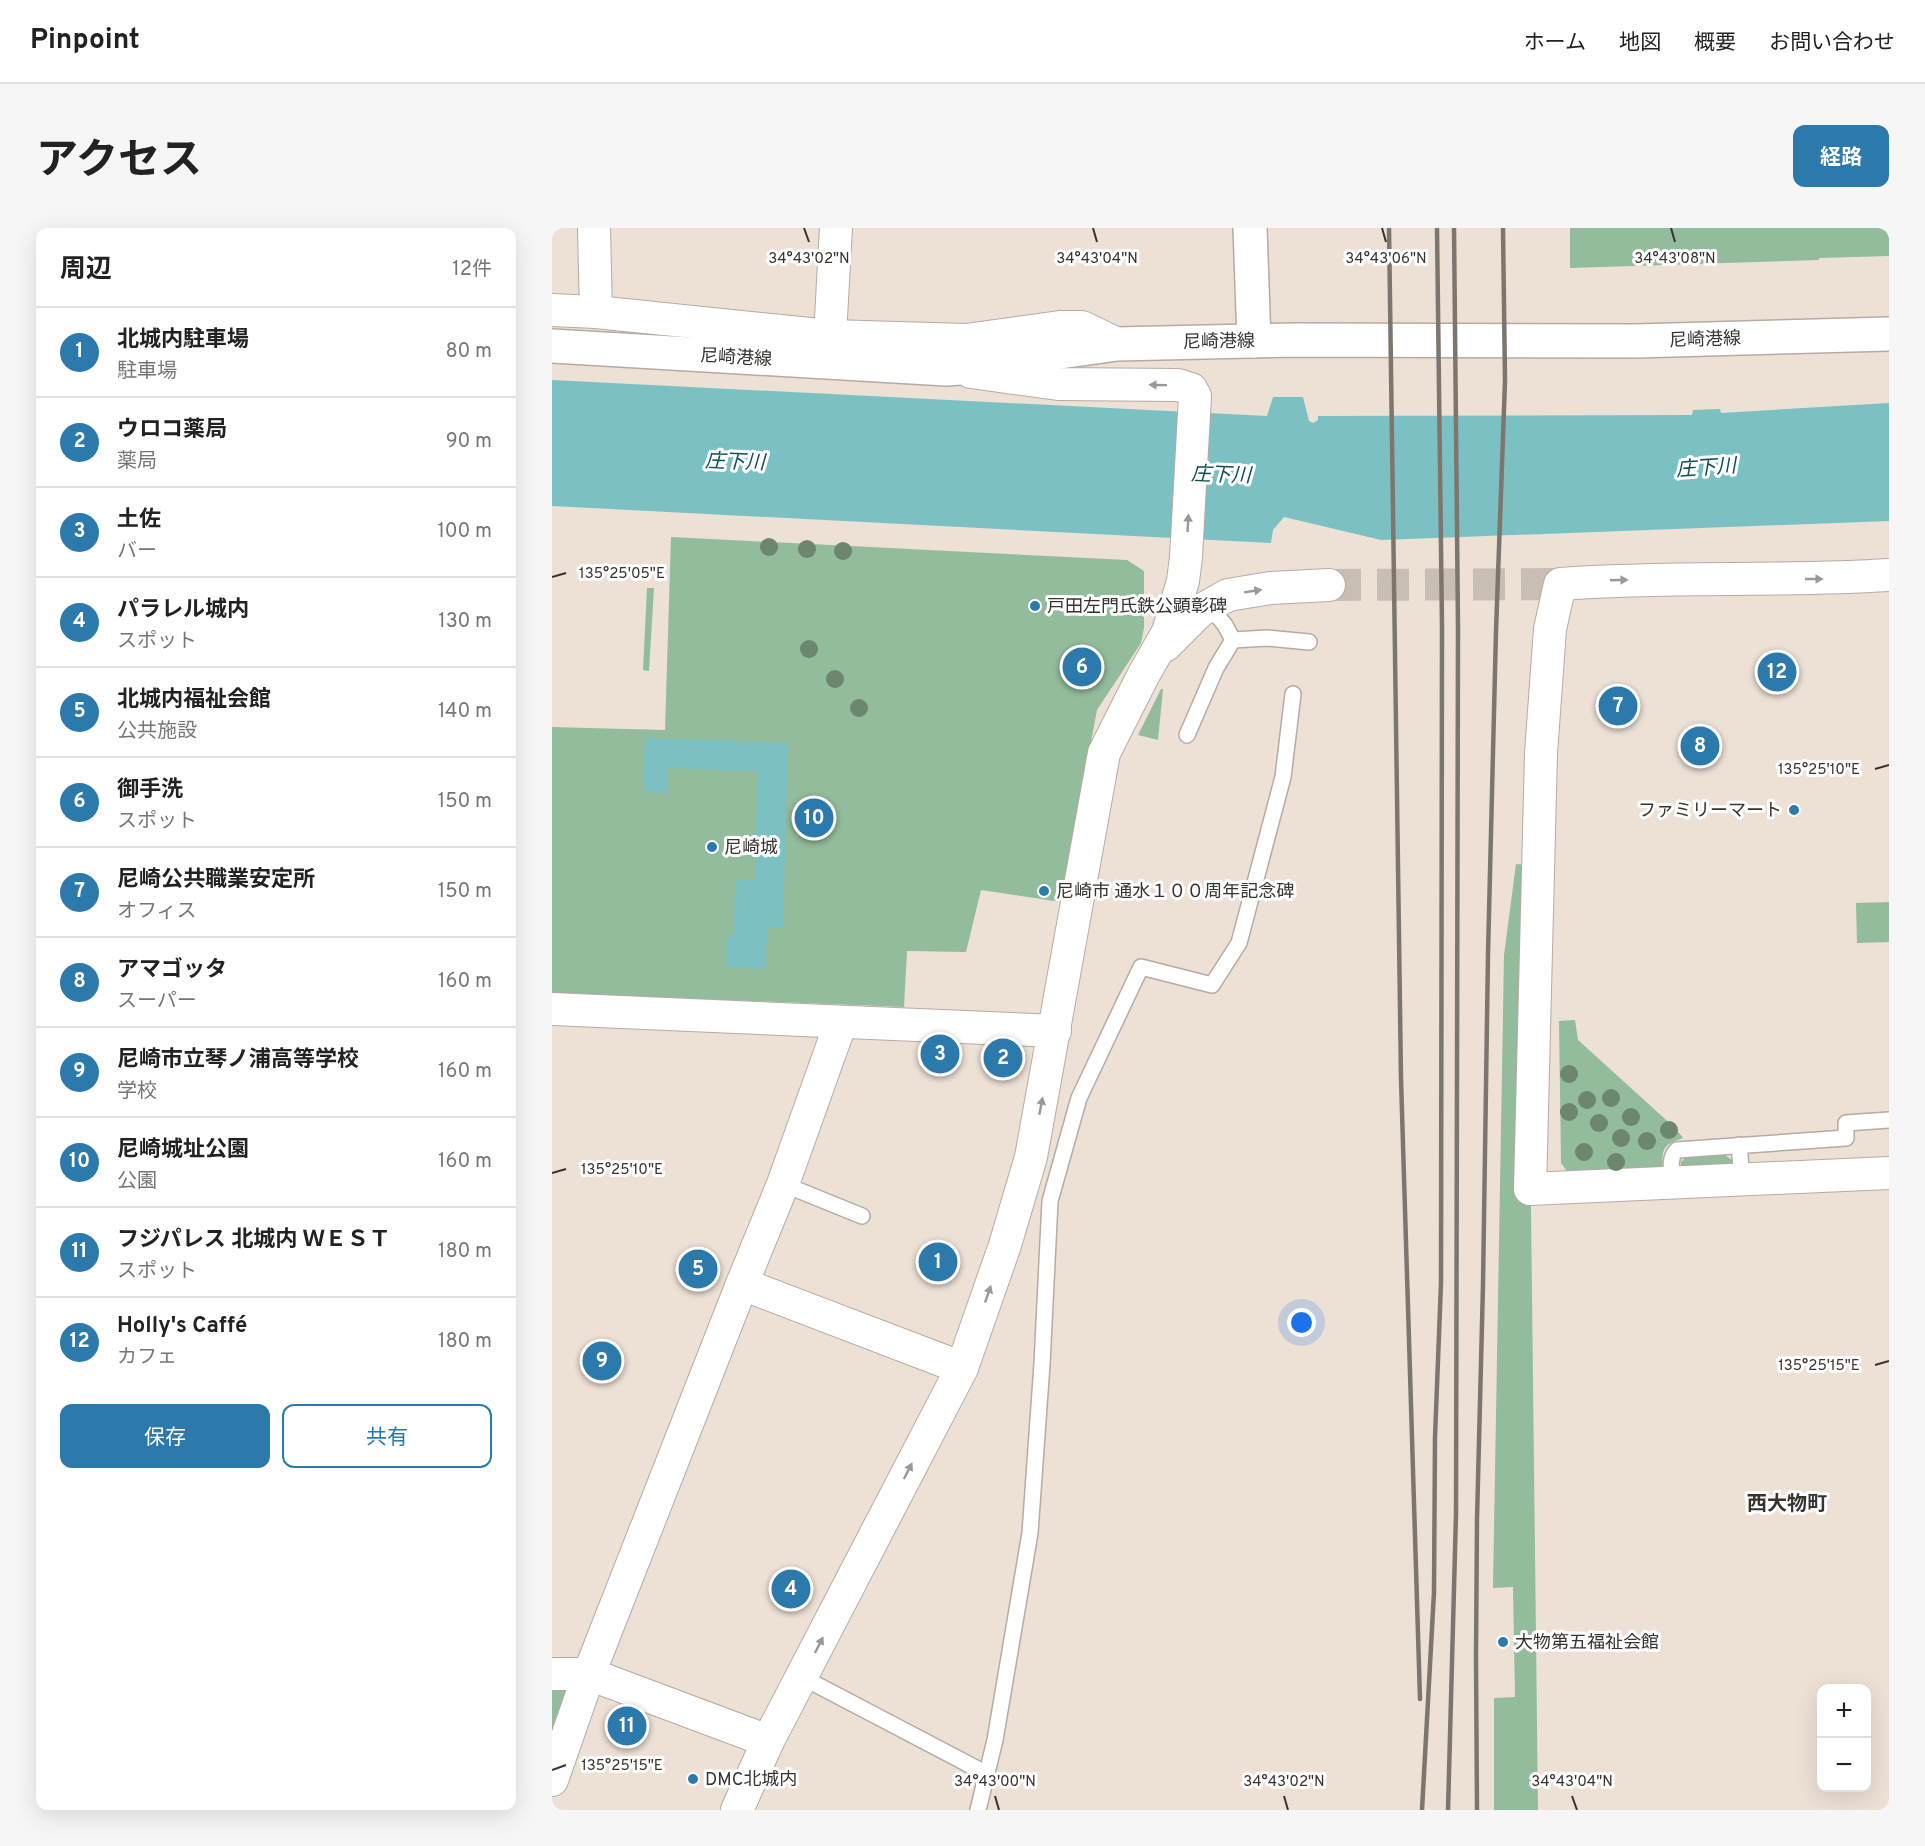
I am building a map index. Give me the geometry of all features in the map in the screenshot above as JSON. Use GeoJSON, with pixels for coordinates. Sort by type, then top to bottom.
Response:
{"type":"FeatureCollection","features":[{"type":"Feature","properties":{"kind":"main road"},"geometry":{"type":"LineString","coordinates":[[1250,228],[1254,340]]}},
{"type":"Feature","properties":{"kind":"main road","name":"尼崎港線"},"geometry":{"type":"LineString","coordinates":[[552,346],[946,369],[990,366],[1117,344],[1254,340],[1635,341],[1889,334]]}},
{"type":"Feature","properties":{"kind":"street"},"geometry":{"type":"LineString","coordinates":[[594,228],[596,312]]}},
{"type":"Feature","properties":{"kind":"street"},"geometry":{"type":"LineString","coordinates":[[831,336],[836,228]]}},
{"type":"Feature","properties":{"kind":"street"},"geometry":{"type":"LineString","coordinates":[[552,310],[596,312],[831,336],[966,340],[1060,327],[1082,327],[1117,344]]}},
{"type":"Feature","properties":{"kind":"street"},"geometry":{"type":"LineString","coordinates":[[737,1810],[768,1741],[962,1368],[1005,1245],[1031,1157],[1104,753],[1168,632],[1183,581],[1194,393],[1186,386],[1058,384],[946,369]]}},
{"type":"Feature","properties":{"kind":"street"},"geometry":{"type":"LineString","coordinates":[[1889,575],[1827,579],[1619,580],[1560,584],[1550,629],[1541,753],[1530,1189],[1889,1173]]}},
{"type":"Feature","properties":{"kind":"street"},"geometry":{"type":"LineString","coordinates":[[1144,674],[1168,644],[1200,611],[1228,594],[1270,588],[1329,585]]}},
{"type":"Feature","properties":{"kind":"street"},"geometry":{"type":"LineString","coordinates":[[552,1009],[1055,1032]]}},
{"type":"Feature","properties":{"kind":"street"},"geometry":{"type":"LineString","coordinates":[[552,1780],[589,1674],[783,1184],[841,1022]]}},
{"type":"Feature","properties":{"kind":"street"},"geometry":{"type":"LineString","coordinates":[[742,1284],[962,1368]]}},
{"type":"Feature","properties":{"kind":"street"},"geometry":{"type":"LineString","coordinates":[[552,1674],[589,1674],[768,1741]]}},
{"type":"Feature","properties":{"kind":"lane"},"geometry":{"type":"LineString","coordinates":[[1209,606],[1233,640]]}},
{"type":"Feature","properties":{"kind":"lane"},"geometry":{"type":"LineString","coordinates":[[1233,640],[1267,638],[1309,642]]}},
{"type":"Feature","properties":{"kind":"lane"},"geometry":{"type":"LineString","coordinates":[[1187,735],[1216,668],[1233,640]]}},
{"type":"Feature","properties":{"kind":"lane"},"geometry":{"type":"LineString","coordinates":[[978,1810],[995,1740],[1030,1533],[1042,1365],[1050,1201],[1078,1098],[1141,967],[1212,985],[1239,943],[1283,777],[1293,694]]}},
{"type":"Feature","properties":{"kind":"lane"},"geometry":{"type":"LineString","coordinates":[[1673,1182],[1672,1154],[1677,1150],[1846,1138],[1845,1123],[1889,1120]]}},
{"type":"Feature","properties":{"kind":"lane"},"geometry":{"type":"LineString","coordinates":[[1739,1145],[1742,1179]]}},
{"type":"Feature","properties":{"kind":"lane"},"geometry":{"type":"LineString","coordinates":[[783,1184],[862,1216]]}},
{"type":"Feature","properties":{"kind":"lane"},"geometry":{"type":"LineString","coordinates":[[802,1677],[987,1774]]}},
{"type":"Feature","properties":{"kind":"green space"},"geometry":{"type":"Polygon","coordinates":[[[1570,228],[1889,228],[1889,256],[1570,268],[1570,228]]]}},
{"type":"Feature","properties":{"kind":"green space"},"geometry":{"type":"Polygon","coordinates":[[[671,537],[1127,560],[1144,571],[1144,628],[1141,643],[1097,710],[1061,902],[981,890],[966,952],[907,951],[904,1007],[552,993],[552,727],[665,730],[671,537]]]}},
{"type":"Feature","properties":{"kind":"green space"},"geometry":{"type":"Polygon","coordinates":[[[647,588],[654,588],[649,671],[643,670],[647,588]]]}},
{"type":"Feature","properties":{"kind":"green space"},"geometry":{"type":"Polygon","coordinates":[[[1163,689],[1158,740],[1138,735],[1163,689]]]}},
{"type":"Feature","properties":{"kind":"green space"},"geometry":{"type":"Polygon","coordinates":[[[1516,864],[1527,865],[1538,1810],[1494,1810],[1494,1698],[1515,1697],[1513,1587],[1493,1588],[1504,955],[1516,864]]]}},
{"type":"Feature","properties":{"kind":"green space"},"geometry":{"type":"Polygon","coordinates":[[[1889,902],[1889,942],[1857,943],[1856,903],[1889,902]]]}},
{"type":"Feature","properties":{"kind":"green space"},"geometry":{"type":"Polygon","coordinates":[[[1575,1020],[1578,1040],[1675,1128],[1683,1138],[1670,1143],[1664,1149],[1662,1172],[1573,1179],[1561,1163],[1559,1021],[1575,1020]]]}},
{"type":"Feature","properties":{"kind":"green space"},"geometry":{"type":"Polygon","coordinates":[[[1725,1155],[1732,1160],[1733,1167],[1681,1171],[1681,1162],[1686,1157],[1725,1155]]]}},
{"type":"Feature","properties":{"kind":"green space"},"geometry":{"type":"Polygon","coordinates":[[[552,1691],[567,1691],[552,1752],[552,1691]]]}},
{"type":"Feature","properties":{"kind":"water","name":"庄下川"},"geometry":{"type":"Polygon","coordinates":[[[552,380],[1267,416],[1273,397],[1303,397],[1309,421],[1313,423],[1318,420],[1318,416],[1692,415],[1693,410],[1720,409],[1721,413],[1889,403],[1889,521],[1381,540],[1284,517],[1273,530],[1271,543],[552,506],[552,380]]]}},
{"type":"Feature","properties":{"kind":"water"},"geometry":{"type":"Polygon","coordinates":[[[645,738],[788,743],[783,928],[767,928],[766,969],[726,967],[727,937],[734,937],[735,880],[755,880],[758,771],[667,768],[667,793],[644,792],[645,738]]]}},
{"type":"Feature","properties":{"kind":"tunnel"},"geometry":{"type":"LineString","coordinates":[[1329,585],[1560,584]]}},
{"type":"Feature","properties":{"kind":"railway"},"geometry":{"type":"LineString","coordinates":[[1389,228],[1401,1079],[1420,1699]]}},
{"type":"Feature","properties":{"kind":"railway"},"geometry":{"type":"LineString","coordinates":[[1422,1810],[1434,1592],[1435,1437],[1441,1283],[1442,627],[1437,228]]}},
{"type":"Feature","properties":{"kind":"railway"},"geometry":{"type":"LineString","coordinates":[[1448,1810],[1456,1514],[1458,627],[1454,228]]}},
{"type":"Feature","properties":{"kind":"railway"},"geometry":{"type":"LineString","coordinates":[[1477,1810],[1477,1519],[1488,954],[1505,381],[1503,228]]}},
{"type":"Feature","properties":{"kind":"place","name":"戸田左門氏鉄公顕彰碑"},"geometry":{"type":"Point","coordinates":[1035,606]}},
{"type":"Feature","properties":{"kind":"place","name":"御手洗"},"geometry":{"type":"Point","coordinates":[1082,667]}},
{"type":"Feature","properties":{"kind":"place","name":"Holly's Caffé"},"geometry":{"type":"Point","coordinates":[1777,672]}},
{"type":"Feature","properties":{"kind":"place","name":"尼崎公共職業安定所"},"geometry":{"type":"Point","coordinates":[1618,706]}},
{"type":"Feature","properties":{"kind":"place","name":"アマゴッタ"},"geometry":{"type":"Point","coordinates":[1700,746]}},
{"type":"Feature","properties":{"kind":"place","name":"ファミリーマート"},"geometry":{"type":"Point","coordinates":[1794,810]}},
{"type":"Feature","properties":{"kind":"place","name":"尼崎城址公園"},"geometry":{"type":"Point","coordinates":[814,818]}},
{"type":"Feature","properties":{"kind":"place","name":"尼崎城"},"geometry":{"type":"Point","coordinates":[712,847]}},
{"type":"Feature","properties":{"kind":"place","name":"尼崎市 通水１００周年記念碑"},"geometry":{"type":"Point","coordinates":[1044,891]}},
{"type":"Feature","properties":{"kind":"place","name":"土佐"},"geometry":{"type":"Point","coordinates":[940,1054]}},
{"type":"Feature","properties":{"kind":"place","name":"ウロコ薬局"},"geometry":{"type":"Point","coordinates":[1003,1058]}},
{"type":"Feature","properties":{"kind":"place","name":"北城内駐車場"},"geometry":{"type":"Point","coordinates":[938,1262]}},
{"type":"Feature","properties":{"kind":"place","name":"北城内福祉会館"},"geometry":{"type":"Point","coordinates":[698,1269]}},
{"type":"Feature","properties":{"kind":"place","name":"尼崎市立琴ノ浦高等学校"},"geometry":{"type":"Point","coordinates":[602,1361]}},
{"type":"Feature","properties":{"kind":"place","name":"パラレル城内"},"geometry":{"type":"Point","coordinates":[791,1589]}},
{"type":"Feature","properties":{"kind":"place","name":"大物第五福祉会館"},"geometry":{"type":"Point","coordinates":[1503,1642]}},
{"type":"Feature","properties":{"kind":"place","name":"フジパレス 北城内 ＷＥＳＴ"},"geometry":{"type":"Point","coordinates":[627,1726]}},
{"type":"Feature","properties":{"kind":"place","name":"DMC北城内"},"geometry":{"type":"Point","coordinates":[693,1779]}},
{"type":"Feature","properties":{"kind":"district","name":"西大物町"},"geometry":{"type":"Point","coordinates":[1787,1503]}}]}
